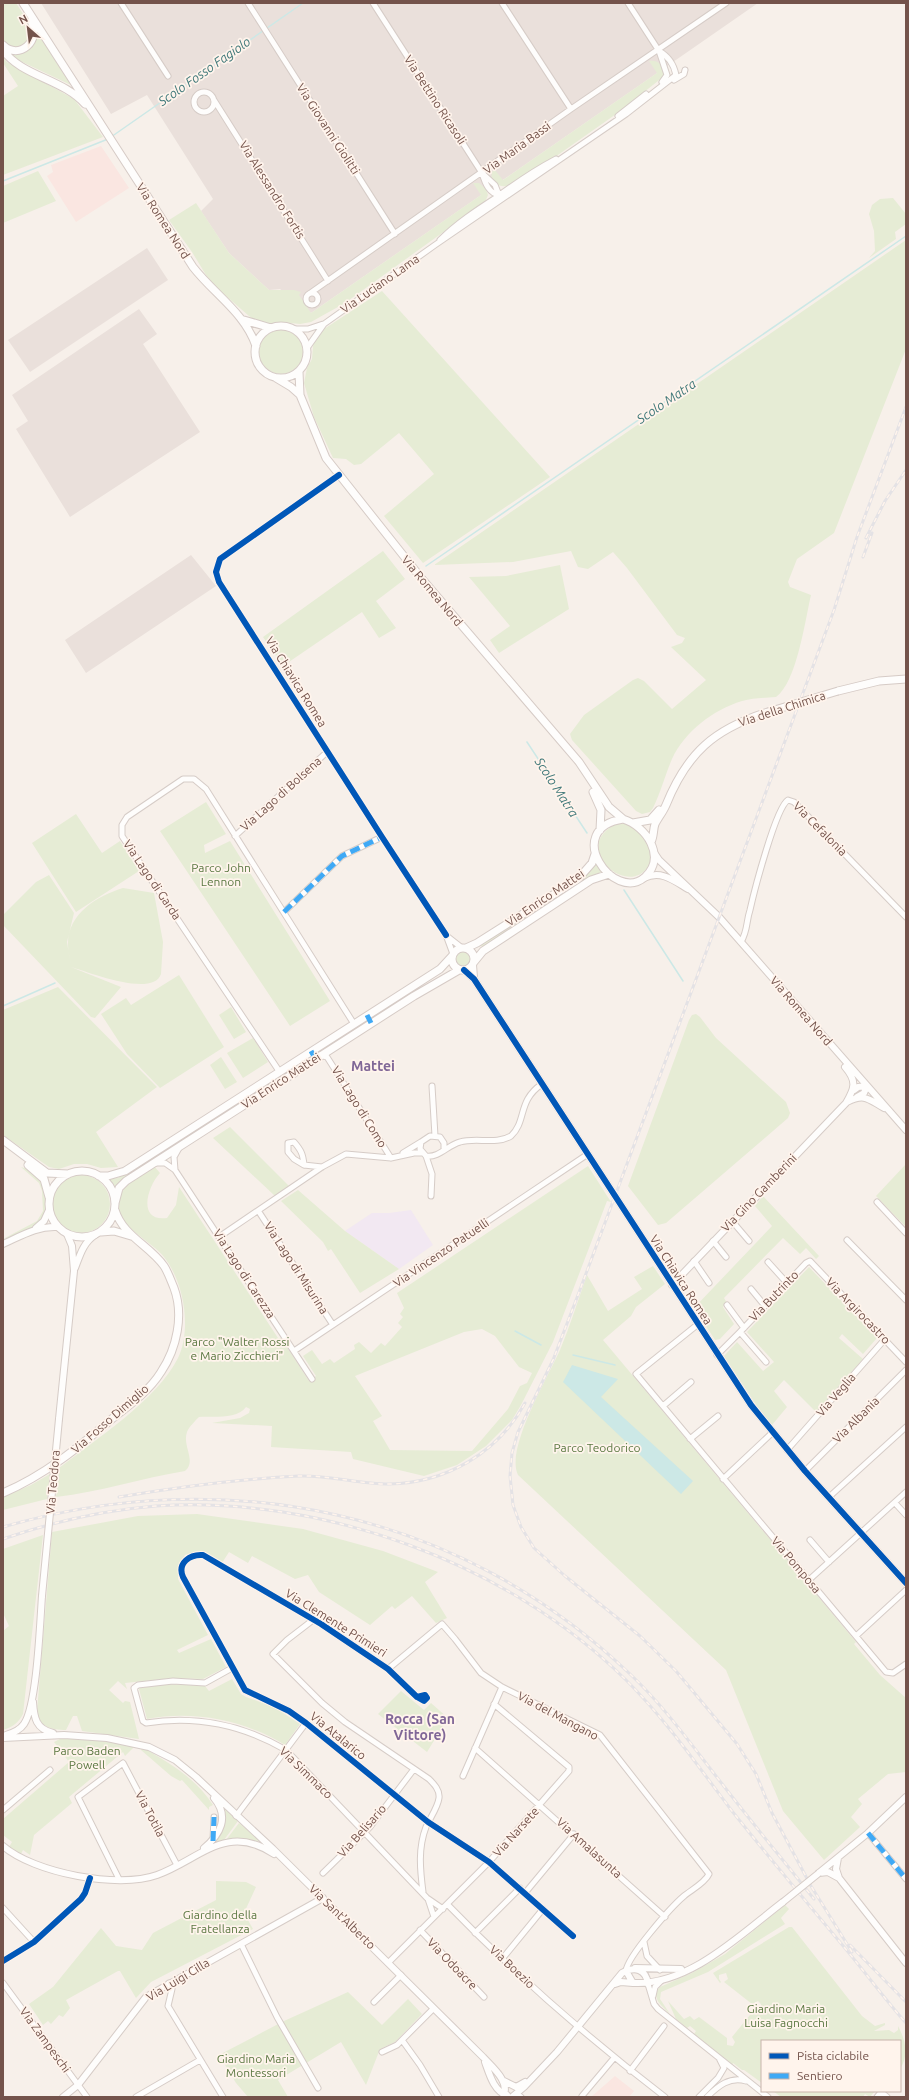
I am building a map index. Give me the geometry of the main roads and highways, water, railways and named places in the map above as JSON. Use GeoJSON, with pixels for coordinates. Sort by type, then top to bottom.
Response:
{"type":"FeatureCollection","features":[{"type":"Feature","properties":{"kind":"main road","name":"Via Romea Nord"},"geometry":{"type":"LineString","coordinates":[[3,45],[10,50],[21,51],[33,41],[33,25],[23,3]]}},
{"type":"Feature","properties":{"kind":"main road","name":"Via Romea Nord"},"geometry":{"type":"LineString","coordinates":[[23,3],[193,267],[204,282],[243,320],[251,332],[256,346]]}},
{"type":"Feature","properties":{"kind":"main road","name":"Via Romea Nord"},"geometry":{"type":"LineString","coordinates":[[3,50],[15,62],[71,92],[82,100],[93,113]]}},
{"type":"Feature","properties":{"kind":"main road","name":"Via Romea Nord"},"geometry":{"type":"LineString","coordinates":[[243,320],[271,328]]}},
{"type":"Feature","properties":{"kind":"main road"},"geometry":{"type":"LineString","coordinates":[[276,378],[286,377],[299,372],[306,359],[307,348],[303,337],[295,329],[283,326],[271,328],[260,336],[256,346],[256,357],[260,367],[267,374],[291,387],[300,395]]}},
{"type":"Feature","properties":{"kind":"main road","name":"Via Romea Nord"},"geometry":{"type":"LineString","coordinates":[[299,372],[300,395],[326,458],[422,580],[564,744],[609,807],[623,819]]}},
{"type":"Feature","properties":{"kind":"main road","name":"Via della Chimica"},"geometry":{"type":"LineString","coordinates":[[651,842],[655,824],[678,777],[701,748],[723,731],[738,723],[768,712],[838,691],[879,681],[906,679]]}},
{"type":"Feature","properties":{"kind":"main road","name":"Via Romea Nord"},"geometry":{"type":"LineString","coordinates":[[586,773],[601,810],[600,830]]}},
{"type":"Feature","properties":{"kind":"main road","name":"Via della Chimica"},"geometry":{"type":"LineString","coordinates":[[633,823],[650,820],[667,799]]}},
{"type":"Feature","properties":{"kind":"main road"},"geometry":{"type":"LineString","coordinates":[[623,819],[633,823],[651,842],[655,859],[652,869],[644,878],[628,883],[609,874],[595,854],[594,840],[600,830],[608,823],[623,819]]}},
{"type":"Feature","properties":{"kind":"main road","name":"Via Enrico Mattei"},"geometry":{"type":"LineString","coordinates":[[464,948],[477,943],[585,873],[592,863],[595,854]]}},
{"type":"Feature","properties":{"kind":"main road","name":"Via Enrico Mattei"},"geometry":{"type":"LineString","coordinates":[[474,964],[483,951],[591,880],[609,874]]}},
{"type":"Feature","properties":{"kind":"main road"},"geometry":{"type":"LineString","coordinates":[[464,948],[473,953],[474,964],[462,970],[454,966],[453,955],[464,948]]}},
{"type":"Feature","properties":{"kind":"main road","name":"Via Enrico Mattei"},"geometry":{"type":"LineString","coordinates":[[99,1176],[108,1176],[125,1171],[440,969],[453,955]]}},
{"type":"Feature","properties":{"kind":"main road","name":"Via Enrico Mattei"},"geometry":{"type":"LineString","coordinates":[[115,1206],[119,1188],[126,1181],[331,1048],[414,996],[462,970]]}},
{"type":"Feature","properties":{"kind":"main road"},"geometry":{"type":"LineString","coordinates":[[3,1140],[47,1173],[68,1174],[80,1171],[99,1176],[110,1188],[115,1206],[107,1226],[98,1233],[81,1238],[67,1234],[57,1227],[49,1210],[47,1187],[40,1175],[3,1146]]}},
{"type":"Feature","properties":{"kind":"main road"},"geometry":{"type":"LineString","coordinates":[[49,1197],[56,1183],[68,1174]]}},
{"type":"Feature","properties":{"kind":"main road","name":"Via Fosso Dimiglio"},"geometry":{"type":"LineString","coordinates":[[3,1493],[42,1474],[72,1452],[134,1401],[161,1373],[174,1349],[179,1313],[174,1289],[164,1266],[146,1247],[131,1236],[117,1218],[115,1206]]}},
{"type":"Feature","properties":{"kind":"main road","name":"Via Fosso Dimiglio"},"geometry":{"type":"LineString","coordinates":[[98,1233],[114,1231],[131,1236]]}},
{"type":"Feature","properties":{"kind":"water"},"geometry":{"type":"Polygon","coordinates":[[[572,1365],[618,1379],[601,1397],[693,1481],[681,1494],[563,1382],[572,1365]]]}},
{"type":"Feature","properties":{"kind":"waterway","name":"Scolo Fosso Fagiolo"},"geometry":{"type":"LineString","coordinates":[[111,137],[303,3]]}},
{"type":"Feature","properties":{"kind":"waterway"},"geometry":{"type":"LineString","coordinates":[[3,181],[108,139]]}},
{"type":"Feature","properties":{"kind":"waterway","name":"Scolo Matra"},"geometry":{"type":"LineString","coordinates":[[426,566],[906,236]]}},
{"type":"Feature","properties":{"kind":"waterway","name":"Scolo Matra"},"geometry":{"type":"LineString","coordinates":[[527,742],[587,833]]}},
{"type":"Feature","properties":{"kind":"waterway","name":"Scolo Matra"},"geometry":{"type":"LineString","coordinates":[[624,890],[683,981]]}},
{"type":"Feature","properties":{"kind":"waterway"},"geometry":{"type":"LineString","coordinates":[[3,1006],[55,983]]}},
{"type":"Feature","properties":{"kind":"waterway"},"geometry":{"type":"LineString","coordinates":[[515,1331],[541,1345]]}},
{"type":"Feature","properties":{"kind":"waterway"},"geometry":{"type":"LineString","coordinates":[[573,1355],[615,1365]]}},
{"type":"Feature","properties":{"kind":"railway"},"geometry":{"type":"LineString","coordinates":[[852,1952],[811,1886],[772,1813],[756,1774],[737,1744],[676,1671],[640,1636],[565,1576],[534,1548],[521,1527],[513,1505],[510,1476],[512,1453],[518,1432],[553,1360],[578,1295],[834,610],[857,537],[906,407]]}},
{"type":"Feature","properties":{"kind":"railway"},"geometry":{"type":"LineString","coordinates":[[866,538],[885,501],[906,470]]}},
{"type":"Feature","properties":{"kind":"railway"},"geometry":{"type":"LineString","coordinates":[[863,557],[872,533]]}},
{"type":"Feature","properties":{"kind":"railway"},"geometry":{"type":"LineString","coordinates":[[119,1497],[209,1484],[276,1477],[310,1476],[378,1484],[410,1482],[430,1478],[450,1471],[468,1462],[485,1450],[500,1437],[514,1421],[525,1403]]}},
{"type":"Feature","properties":{"kind":"railway"},"geometry":{"type":"LineString","coordinates":[[3,1527],[87,1508],[172,1500],[255,1502],[337,1515],[416,1539],[492,1573],[563,1618],[630,1674],[643,1687],[678,1728],[814,1899]]}},
{"type":"Feature","properties":{"kind":"railway"},"geometry":{"type":"LineString","coordinates":[[3,1539],[59,1522],[117,1510],[156,1506],[219,1506],[283,1512],[347,1525],[409,1545],[469,1571],[526,1602],[579,1638],[641,1695],[694,1760],[732,1811],[906,2023]]}},
{"type":"Feature","properties":{"kind":"railway"},"geometry":{"type":"LineString","coordinates":[[850,1945],[906,2002]]}},
{"type":"Feature","properties":{"kind":"district","name":"Mattei"},"geometry":{"type":"Point","coordinates":[373,1066]}},
{"type":"Feature","properties":{"kind":"district","name":"Rocca (San Vittore)"},"geometry":{"type":"Point","coordinates":[420,1728]}},
{"type":"Feature","properties":{"kind":"park label","name":"Parco John Lennon"},"geometry":{"type":"Point","coordinates":[221,875]}},
{"type":"Feature","properties":{"kind":"park label","name":"Parco \"Walter Rossi e Mario Zicchieri\""},"geometry":{"type":"Point","coordinates":[237,1349]}},
{"type":"Feature","properties":{"kind":"park label","name":"Parco Teodorico"},"geometry":{"type":"Point","coordinates":[597,1448]}},
{"type":"Feature","properties":{"kind":"park label","name":"Parco Baden Powell"},"geometry":{"type":"Point","coordinates":[87,1758]}},
{"type":"Feature","properties":{"kind":"park label","name":"Giardino della Fratellanza"},"geometry":{"type":"Point","coordinates":[220,1922]}},
{"type":"Feature","properties":{"kind":"park label","name":"Giardino Maria Luisa Fagnocchi"},"geometry":{"type":"Point","coordinates":[786,2016]}},
{"type":"Feature","properties":{"kind":"park label","name":"Giardino Maria Montessori"},"geometry":{"type":"Point","coordinates":[256,2066]}}]}
